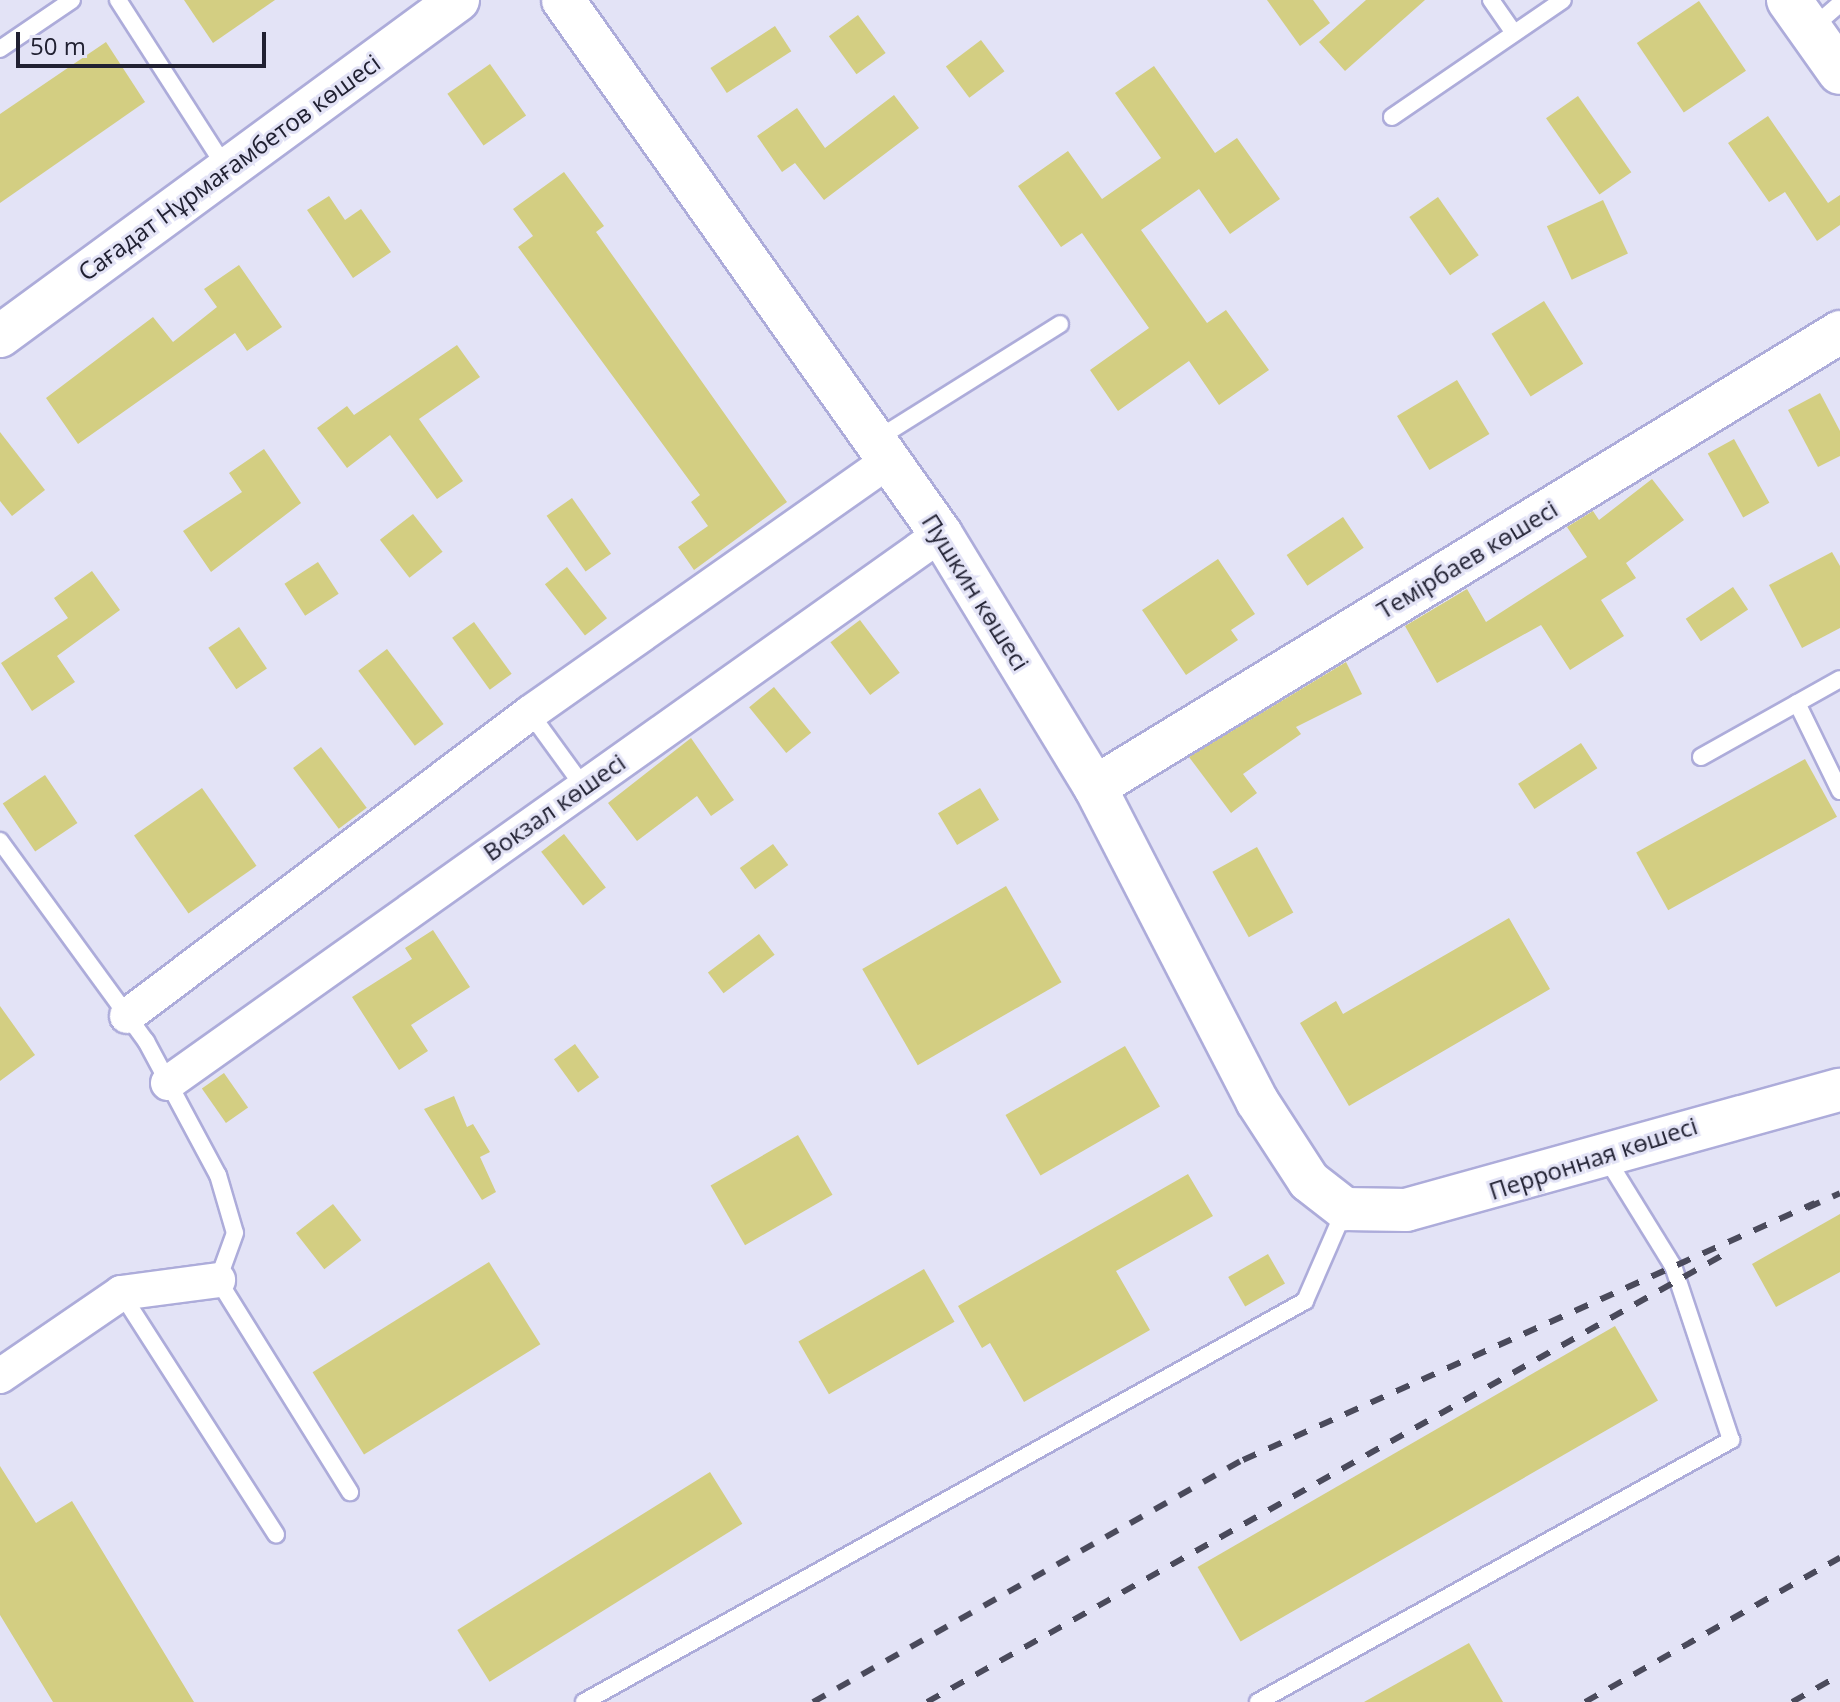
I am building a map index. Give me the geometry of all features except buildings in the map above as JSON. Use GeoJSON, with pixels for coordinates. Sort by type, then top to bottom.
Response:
{"type":"FeatureCollection","features":[{"type":"Feature","properties":{"kind":"main road"},"geometry":{"type":"LineString","coordinates":[[1813,11],[1840,72]]}},
{"type":"Feature","properties":{"kind":"street","name":"Сағадат Нұрмағамбетов көшесі"},"geometry":{"type":"LineString","coordinates":[[0,336],[458,0]]}},
{"type":"Feature","properties":{"kind":"street","name":"Пушкин көшесі"},"geometry":{"type":"LineString","coordinates":[[563,0],[884,449],[941,534],[1095,787],[1277,1134],[1309,1181],[1345,1209]]}},
{"type":"Feature","properties":{"kind":"street","name":"Темірбаев көшесі"},"geometry":{"type":"LineString","coordinates":[[1095,787],[1840,332]]}},
{"type":"Feature","properties":{"kind":"street"},"geometry":{"type":"LineString","coordinates":[[127,1016],[884,449]]}},
{"type":"Feature","properties":{"kind":"street","name":"Вокзал көшесі"},"geometry":{"type":"LineString","coordinates":[[168,1083],[941,534]]}},
{"type":"Feature","properties":{"kind":"street","name":"Перронная көшесі"},"geometry":{"type":"LineString","coordinates":[[1345,1209],[1406,1210],[1475,1195],[1602,1151],[1840,1090]]}},
{"type":"Feature","properties":{"kind":"street"},"geometry":{"type":"LineString","coordinates":[[0,1376],[121,1293],[218,1280]]}},
{"type":"Feature","properties":{"kind":"lane"},"geometry":{"type":"LineString","coordinates":[[0,49],[72,0]]}},
{"type":"Feature","properties":{"kind":"lane"},"geometry":{"type":"LineString","coordinates":[[118,0],[226,168]]}},
{"type":"Feature","properties":{"kind":"lane"},"geometry":{"type":"LineString","coordinates":[[1491,0],[1514,33]]}},
{"type":"Feature","properties":{"kind":"lane"},"geometry":{"type":"LineString","coordinates":[[1392,117],[1563,0]]}},
{"type":"Feature","properties":{"kind":"lane"},"geometry":{"type":"LineString","coordinates":[[884,449],[1060,324]]}},
{"type":"Feature","properties":{"kind":"lane"},"geometry":{"type":"LineString","coordinates":[[1701,757],[1840,679]]}},
{"type":"Feature","properties":{"kind":"lane"},"geometry":{"type":"LineString","coordinates":[[1797,703],[1840,791]]}},
{"type":"Feature","properties":{"kind":"lane"},"geometry":{"type":"LineString","coordinates":[[530,713],[583,786]]}},
{"type":"Feature","properties":{"kind":"lane"},"geometry":{"type":"LineString","coordinates":[[0,841],[127,1016],[218,1175],[235,1233],[218,1280],[350,1492]]}},
{"type":"Feature","properties":{"kind":"lane"},"geometry":{"type":"LineString","coordinates":[[1258,1702],[1731,1440],[1673,1266],[1602,1151]]}},
{"type":"Feature","properties":{"kind":"lane"},"geometry":{"type":"LineString","coordinates":[[584,1702],[1305,1301],[1345,1209]]}},
{"type":"Feature","properties":{"kind":"lane"},"geometry":{"type":"LineString","coordinates":[[121,1293],[276,1534]]}},
{"type":"Feature","properties":{"kind":"railway"},"geometry":{"type":"LineString","coordinates":[[1807,1208],[1840,1193]]}},
{"type":"Feature","properties":{"kind":"railway"},"geometry":{"type":"LineString","coordinates":[[813,1702],[1243,1460],[1815,1203]]}},
{"type":"Feature","properties":{"kind":"railway"},"geometry":{"type":"LineString","coordinates":[[927,1702],[1723,1255]]}},
{"type":"Feature","properties":{"kind":"railway"},"geometry":{"type":"LineString","coordinates":[[1585,1702],[1840,1558]]}},
{"type":"Feature","properties":{"kind":"railway"},"geometry":{"type":"LineString","coordinates":[[1792,1702],[1840,1675]]}}]}
